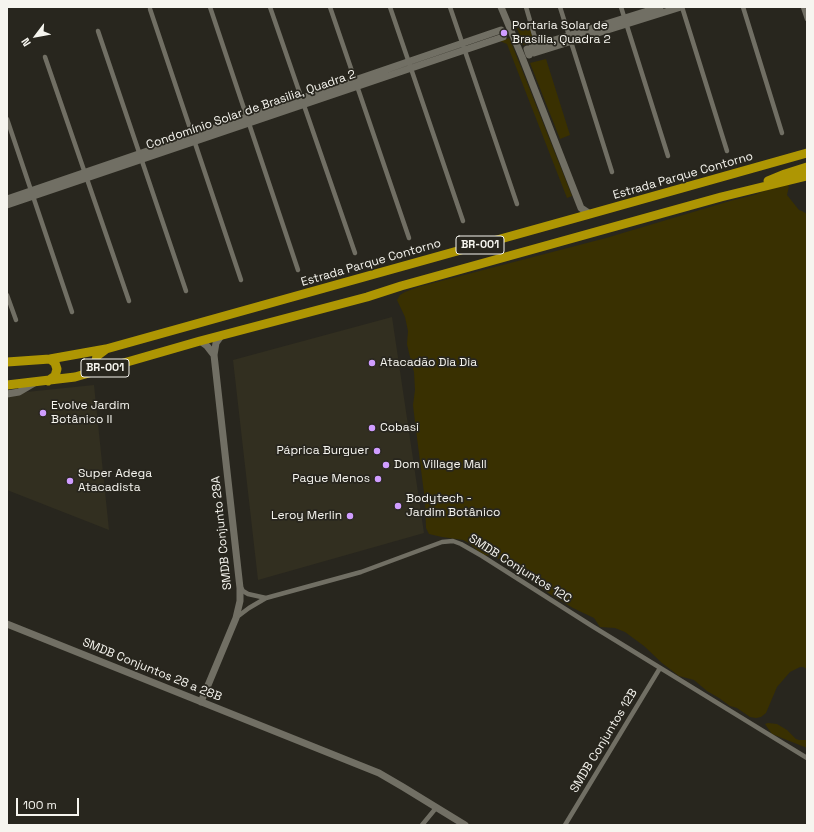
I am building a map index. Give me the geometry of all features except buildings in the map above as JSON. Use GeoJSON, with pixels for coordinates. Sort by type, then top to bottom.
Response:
{"type":"FeatureCollection","features":[{"type":"Feature","properties":{"kind":"highway","name":"Estrada Parque Contorno"},"geometry":{"type":"LineString","coordinates":[[8,362],[50,359],[106,349],[807,153]]}},
{"type":"Feature","properties":{"kind":"highway"},"geometry":{"type":"LineString","coordinates":[[727,176],[764,169],[807,158]]}},
{"type":"Feature","properties":{"kind":"highway"},"geometry":{"type":"LineString","coordinates":[[739,192],[784,174],[807,167]]}},
{"type":"Feature","properties":{"kind":"highway","name":"BR-001"},"geometry":{"type":"LineString","coordinates":[[7,385],[75,377],[200,341],[367,297],[739,192],[807,176]]}},
{"type":"Feature","properties":{"kind":"highway"},"geometry":{"type":"LineString","coordinates":[[106,349],[97,356],[96,361],[100,366],[112,366]]}},
{"type":"Feature","properties":{"kind":"highway"},"geometry":{"type":"LineString","coordinates":[[48,381],[55,376],[57,369],[55,363],[50,359]]}},
{"type":"Feature","properties":{"kind":"street"},"geometry":{"type":"LineString","coordinates":[[210,7],[298,270]]}},
{"type":"Feature","properties":{"kind":"street"},"geometry":{"type":"LineString","coordinates":[[270,7],[354,252]]}},
{"type":"Feature","properties":{"kind":"street"},"geometry":{"type":"LineString","coordinates":[[330,7],[409,238]]}},
{"type":"Feature","properties":{"kind":"street"},"geometry":{"type":"LineString","coordinates":[[390,7],[463,221]]}},
{"type":"Feature","properties":{"kind":"street"},"geometry":{"type":"LineString","coordinates":[[450,7],[517,204]]}},
{"type":"Feature","properties":{"kind":"street"},"geometry":{"type":"LineString","coordinates":[[501,7],[504,33],[530,51]]}},
{"type":"Feature","properties":{"kind":"street"},"geometry":{"type":"LineString","coordinates":[[526,7],[530,51],[581,208],[578,218]]}},
{"type":"Feature","properties":{"kind":"street"},"geometry":{"type":"LineString","coordinates":[[560,7],[612,172]]}},
{"type":"Feature","properties":{"kind":"street"},"geometry":{"type":"LineString","coordinates":[[621,7],[668,156]]}},
{"type":"Feature","properties":{"kind":"street"},"geometry":{"type":"LineString","coordinates":[[626,21],[660,7]]}},
{"type":"Feature","properties":{"kind":"street"},"geometry":{"type":"LineString","coordinates":[[530,51],[626,21],[681,7],[727,151]]}},
{"type":"Feature","properties":{"kind":"street"},"geometry":{"type":"LineString","coordinates":[[743,7],[782,133]]}},
{"type":"Feature","properties":{"kind":"street"},"geometry":{"type":"LineString","coordinates":[[803,7],[807,18]]}},
{"type":"Feature","properties":{"kind":"street"},"geometry":{"type":"LineString","coordinates":[[150,9],[241,280]]}},
{"type":"Feature","properties":{"kind":"street"},"geometry":{"type":"LineString","coordinates":[[98,31],[186,291]]}},
{"type":"Feature","properties":{"kind":"street","name":"Condomínio Solar de Brasilia, Quadra 2"},"geometry":{"type":"LineString","coordinates":[[7,199],[32,193],[86,175],[504,33]]}},
{"type":"Feature","properties":{"kind":"street"},"geometry":{"type":"LineString","coordinates":[[46,57],[129,301]]}},
{"type":"Feature","properties":{"kind":"street"},"geometry":{"type":"LineString","coordinates":[[7,119],[72,312]]}},
{"type":"Feature","properties":{"kind":"street","name":"Condomínio Solar de Brasilia, Quadra 2"},"geometry":{"type":"LineString","coordinates":[[7,205],[32,193]]}},
{"type":"Feature","properties":{"kind":"street"},"geometry":{"type":"LineString","coordinates":[[581,208],[590,214]]}},
{"type":"Feature","properties":{"kind":"street"},"geometry":{"type":"LineString","coordinates":[[7,295],[16,320]]}},
{"type":"Feature","properties":{"kind":"street"},"geometry":{"type":"LineString","coordinates":[[214,355],[216,343],[221,336]]}},
{"type":"Feature","properties":{"kind":"street"},"geometry":{"type":"LineString","coordinates":[[200,341],[208,346],[214,355]]}},
{"type":"Feature","properties":{"kind":"street","name":"SMDB Conjunto 28A"},"geometry":{"type":"LineString","coordinates":[[201,702],[236,618],[240,601],[214,355]]}},
{"type":"Feature","properties":{"kind":"street"},"geometry":{"type":"LineString","coordinates":[[7,394],[19,392],[36,382]]}},
{"type":"Feature","properties":{"kind":"street","name":"SMDB Conjuntos 12C"},"geometry":{"type":"LineString","coordinates":[[236,618],[266,598],[361,572],[442,542],[453,542],[461,544],[482,556],[807,758]]}},
{"type":"Feature","properties":{"kind":"street","name":"SMDB Conjuntos 12C"},"geometry":{"type":"LineString","coordinates":[[238,582],[243,591],[248,594],[266,598]]}},
{"type":"Feature","properties":{"kind":"street","name":"SMDB Conjuntos 28 a 28B"},"geometry":{"type":"LineString","coordinates":[[7,624],[379,773],[403,786],[465,825]]}},
{"type":"Feature","properties":{"kind":"street","name":"SMDB Conjuntos 12B"},"geometry":{"type":"LineString","coordinates":[[565,825],[660,668]]}},
{"type":"Feature","properties":{"kind":"street"},"geometry":{"type":"LineString","coordinates":[[422,825],[436,808]]}},
{"type":"Feature","properties":{"kind":"shaded area"},"geometry":{"type":"Polygon","coordinates":[[[529,25],[534,42],[523,45],[517,28],[529,25]]]}},
{"type":"Feature","properties":{"kind":"shaded area"},"geometry":{"type":"Polygon","coordinates":[[[509,38],[572,196],[567,198],[507,44],[500,41],[509,38]]]}},
{"type":"Feature","properties":{"kind":"shaded area"},"geometry":{"type":"Polygon","coordinates":[[[546,59],[570,135],[560,139],[530,63],[546,59]]]}},
{"type":"Feature","properties":{"kind":"shaded area"},"geometry":{"type":"Polygon","coordinates":[[[787,182],[789,186],[787,195],[799,210],[807,214],[807,669],[800,667],[790,672],[777,687],[766,713],[761,717],[756,718],[750,717],[737,708],[730,706],[707,691],[694,680],[679,676],[625,632],[615,628],[600,627],[594,618],[551,595],[501,560],[485,555],[463,540],[429,534],[426,528],[425,501],[413,405],[415,390],[414,372],[407,344],[408,331],[405,317],[397,300],[400,295],[418,287],[606,238],[754,195],[787,182]]]}},
{"type":"Feature","properties":{"kind":"shaded area"},"geometry":{"type":"Polygon","coordinates":[[[392,317],[424,533],[258,580],[233,360],[392,317]]]}},
{"type":"Feature","properties":{"kind":"shaded area"},"geometry":{"type":"Polygon","coordinates":[[[94,385],[109,530],[7,490],[7,394],[94,385]]]}},
{"type":"Feature","properties":{"kind":"shaded area"},"geometry":{"type":"Polygon","coordinates":[[[765,724],[777,724],[787,730],[796,739],[807,740],[807,748],[772,734],[765,724]]]}},
{"type":"Feature","properties":{"kind":"place","name":"Portaria Solar de Brasília, Quadra 2"},"geometry":{"type":"Point","coordinates":[504,33]}},
{"type":"Feature","properties":{"kind":"place","name":"Atacadão Dia Dia"},"geometry":{"type":"Point","coordinates":[372,363]}},
{"type":"Feature","properties":{"kind":"place","name":"Evolve Jardim Botânico II"},"geometry":{"type":"Point","coordinates":[43,413]}},
{"type":"Feature","properties":{"kind":"place","name":"Cobasi"},"geometry":{"type":"Point","coordinates":[372,428]}},
{"type":"Feature","properties":{"kind":"place","name":"Páprica Burguer"},"geometry":{"type":"Point","coordinates":[377,451]}},
{"type":"Feature","properties":{"kind":"place","name":"Dom Village Mall"},"geometry":{"type":"Point","coordinates":[386,465]}},
{"type":"Feature","properties":{"kind":"place","name":"Pague Menos"},"geometry":{"type":"Point","coordinates":[378,479]}},
{"type":"Feature","properties":{"kind":"place","name":"Super Adega Atacadista"},"geometry":{"type":"Point","coordinates":[70,481]}},
{"type":"Feature","properties":{"kind":"place","name":"Bodytech - Jardim Botânico"},"geometry":{"type":"Point","coordinates":[398,506]}},
{"type":"Feature","properties":{"kind":"place","name":"Leroy Merlin"},"geometry":{"type":"Point","coordinates":[350,516]}}]}
